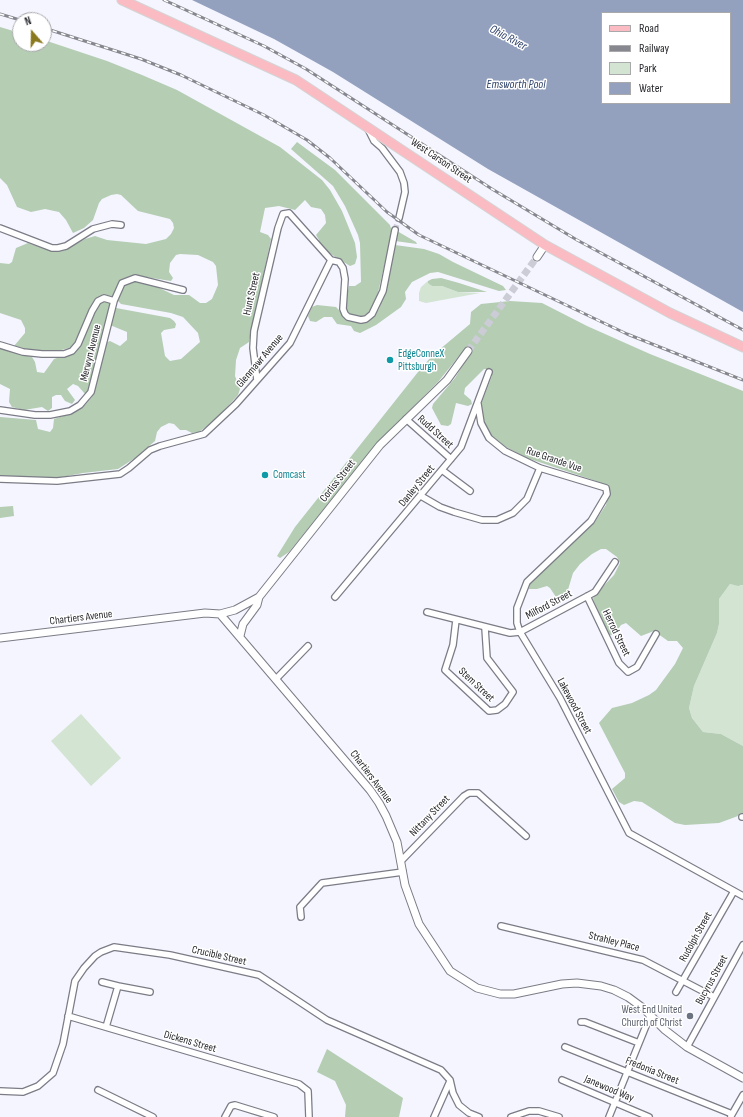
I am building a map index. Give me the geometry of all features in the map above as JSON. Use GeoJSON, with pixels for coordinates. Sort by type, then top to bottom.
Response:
{"type":"FeatureCollection","features":[{"type":"Feature","properties":{"kind":"main road","name":"West Carson Street"},"geometry":{"type":"LineString","coordinates":[[122,0],[296,80],[544,244],[670,313],[743,347]]}},
{"type":"Feature","properties":{"kind":"street"},"geometry":{"type":"LineString","coordinates":[[366,125],[374,141],[382,148],[400,172],[404,182],[405,192],[399,218]]}},
{"type":"Feature","properties":{"kind":"street","name":"Hunt Street"},"geometry":{"type":"LineString","coordinates":[[257,380],[253,348],[254,331],[278,228],[286,212],[290,213],[331,260]]}},
{"type":"Feature","properties":{"kind":"street"},"geometry":{"type":"LineString","coordinates":[[0,228],[52,248],[66,246],[93,229],[112,224],[121,225]]}},
{"type":"Feature","properties":{"kind":"street"},"geometry":{"type":"LineString","coordinates":[[331,260],[339,262],[344,268],[346,279],[343,309],[345,314],[356,320],[366,319],[377,306],[383,291],[395,230]]}},
{"type":"Feature","properties":{"kind":"street"},"geometry":{"type":"LineString","coordinates":[[536,257],[544,244]]}},
{"type":"Feature","properties":{"kind":"street","name":"Glenmawr Avenue"},"geometry":{"type":"LineString","coordinates":[[0,479],[57,481],[120,474],[155,448],[204,434],[236,404],[290,343],[331,260]]}},
{"type":"Feature","properties":{"kind":"street","name":"Merwyn Avenue"},"geometry":{"type":"LineString","coordinates":[[0,410],[35,415],[50,415],[70,411],[85,401],[91,392],[114,301],[122,283],[135,278],[183,290]]}},
{"type":"Feature","properties":{"kind":"street"},"geometry":{"type":"LineString","coordinates":[[0,345],[23,352],[42,354],[64,354],[72,351],[78,344],[92,311],[98,301],[104,298],[114,301]]}},
{"type":"Feature","properties":{"kind":"street","name":"Corliss Street"},"geometry":{"type":"LineString","coordinates":[[220,614],[235,610],[259,597],[380,445],[447,380],[468,352]]}},
{"type":"Feature","properties":{"kind":"street","name":"Danley Street"},"geometry":{"type":"LineString","coordinates":[[335,597],[373,551],[385,540],[461,447],[489,372]]}},
{"type":"Feature","properties":{"kind":"street","name":"Rue Grande Vue"},"geometry":{"type":"LineString","coordinates":[[478,404],[481,423],[489,438],[505,451],[540,468],[606,488]]}},
{"type":"Feature","properties":{"kind":"street","name":"Rudd Street"},"geometry":{"type":"LineString","coordinates":[[406,419],[451,459]]}},
{"type":"Feature","properties":{"kind":"street"},"geometry":{"type":"LineString","coordinates":[[421,496],[440,507],[473,518],[491,520],[503,518],[513,513],[527,499],[540,468]]}},
{"type":"Feature","properties":{"kind":"street"},"geometry":{"type":"LineString","coordinates":[[442,470],[470,491]]}},
{"type":"Feature","properties":{"kind":"street","name":"Lakewood Street"},"geometry":{"type":"LineString","coordinates":[[606,488],[607,494],[591,521],[527,582],[517,608],[517,623],[520,632],[560,698],[628,833],[743,896]]}},
{"type":"Feature","properties":{"kind":"street","name":"Milford Street"},"geometry":{"type":"LineString","coordinates":[[520,632],[595,592],[615,562]]}},
{"type":"Feature","properties":{"kind":"street","name":"Herrod Street"},"geometry":{"type":"LineString","coordinates":[[587,596],[619,663],[624,670],[631,672],[638,667],[656,634]]}},
{"type":"Feature","properties":{"kind":"street"},"geometry":{"type":"LineString","coordinates":[[240,636],[243,624],[256,605],[259,597]]}},
{"type":"Feature","properties":{"kind":"street"},"geometry":{"type":"LineString","coordinates":[[427,612],[485,628],[510,633],[520,632]]}},
{"type":"Feature","properties":{"kind":"street","name":"Chartiers Avenue"},"geometry":{"type":"LineString","coordinates":[[0,638],[205,613],[220,614],[370,790],[386,816],[397,842],[402,872],[410,903],[428,940],[450,971],[467,983],[488,992],[514,994],[562,984],[596,985],[614,990],[628,997],[643,1008],[650,1016],[687,1047],[743,1078]]}},
{"type":"Feature","properties":{"kind":"street","name":"Stem Street"},"geometry":{"type":"LineString","coordinates":[[456,620],[453,645],[445,670],[489,711],[497,710],[505,704],[513,692],[487,658],[485,628]]}},
{"type":"Feature","properties":{"kind":"street"},"geometry":{"type":"LineString","coordinates":[[276,679],[308,646]]}},
{"type":"Feature","properties":{"kind":"street","name":"Nittany Street"},"geometry":{"type":"LineString","coordinates":[[401,861],[464,796],[469,793],[478,793],[526,836]]}},
{"type":"Feature","properties":{"kind":"street"},"geometry":{"type":"LineString","coordinates":[[301,917],[300,908],[322,883],[402,872]]}},
{"type":"Feature","properties":{"kind":"street","name":"Rudolph Street"},"geometry":{"type":"LineString","coordinates":[[676,992],[734,891]]}},
{"type":"Feature","properties":{"kind":"street","name":"Strahley Place"},"geometry":{"type":"LineString","coordinates":[[502,926],[643,960],[714,998]]}},
{"type":"Feature","properties":{"kind":"street","name":"Bucyrus Street"},"geometry":{"type":"LineString","coordinates":[[687,1047],[743,945]]}},
{"type":"Feature","properties":{"kind":"street","name":"Crucible Street"},"geometry":{"type":"LineString","coordinates":[[0,1090],[23,1092],[38,1086],[53,1073],[63,1044],[75,981],[84,968],[101,952],[114,947],[170,955],[258,975],[327,1020],[441,1070],[450,1080]]}},
{"type":"Feature","properties":{"kind":"street"},"geometry":{"type":"LineString","coordinates":[[102,982],[150,992]]}},
{"type":"Feature","properties":{"kind":"street"},"geometry":{"type":"LineString","coordinates":[[106,1027],[118,986]]}},
{"type":"Feature","properties":{"kind":"street","name":"Dickens Street"},"geometry":{"type":"LineString","coordinates":[[68,1016],[299,1084],[306,1089],[309,1100],[309,1117]]}},
{"type":"Feature","properties":{"kind":"street"},"geometry":{"type":"LineString","coordinates":[[609,1117],[650,1016]]}},
{"type":"Feature","properties":{"kind":"street"},"geometry":{"type":"LineString","coordinates":[[581,1022],[585,1022],[639,1043]]}},
{"type":"Feature","properties":{"kind":"street","name":"Fredonia Street"},"geometry":{"type":"LineString","coordinates":[[565,1047],[732,1115]]}},
{"type":"Feature","properties":{"kind":"street"},"geometry":{"type":"LineString","coordinates":[[434,1117],[450,1080]]}},
{"type":"Feature","properties":{"kind":"street"},"geometry":{"type":"LineString","coordinates":[[450,1080],[453,1092],[459,1105],[469,1113],[479,1117]]}},
{"type":"Feature","properties":{"kind":"street","name":"Janewood Way"},"geometry":{"type":"LineString","coordinates":[[562,1080],[649,1117]]}},
{"type":"Feature","properties":{"kind":"street"},"geometry":{"type":"LineString","coordinates":[[98,1090],[153,1117]]}},
{"type":"Feature","properties":{"kind":"street"},"geometry":{"type":"LineString","coordinates":[[732,1115],[743,1095]]}},
{"type":"Feature","properties":{"kind":"street"},"geometry":{"type":"LineString","coordinates":[[225,1117],[231,1106],[241,1106],[274,1117]]}},
{"type":"Feature","properties":{"kind":"street"},"geometry":{"type":"LineString","coordinates":[[511,1117],[539,1111],[559,1117]]}},
{"type":"Feature","properties":{"kind":"green space"},"geometry":{"type":"Polygon","coordinates":[[[0,27],[12,31],[12,52],[52,52],[52,43],[107,61],[177,90],[280,147],[322,180],[330,190],[342,211],[355,243],[357,257],[355,264],[350,266],[326,251],[317,242],[319,240],[316,235],[326,223],[325,215],[321,209],[311,207],[305,200],[295,210],[279,206],[265,208],[260,232],[268,235],[271,239],[249,342],[240,348],[236,360],[235,376],[240,389],[238,395],[216,419],[199,432],[192,433],[186,430],[180,430],[174,424],[169,423],[161,427],[157,432],[155,441],[135,458],[118,469],[57,478],[0,476],[0,417],[36,420],[38,429],[50,432],[53,428],[54,419],[75,412],[86,404],[92,397],[105,343],[110,341],[120,346],[127,340],[127,332],[110,325],[114,308],[170,318],[174,321],[176,324],[175,328],[164,330],[161,333],[165,356],[170,361],[181,359],[200,342],[198,333],[183,317],[171,313],[121,304],[117,300],[124,285],[135,281],[151,284],[174,295],[189,295],[200,303],[206,303],[212,299],[218,285],[216,266],[213,262],[198,255],[176,255],[170,263],[169,272],[173,278],[171,281],[133,275],[122,279],[113,299],[105,297],[90,311],[76,342],[72,347],[58,351],[31,350],[14,346],[25,333],[25,328],[21,320],[0,313],[0,263],[9,264],[12,262],[16,248],[28,243],[54,252],[63,251],[85,239],[95,236],[107,240],[146,244],[166,239],[174,228],[170,219],[138,211],[121,195],[117,194],[102,199],[93,220],[84,228],[73,233],[66,220],[59,212],[45,209],[31,212],[17,207],[7,185],[0,178],[0,27]]]}},
{"type":"Feature","properties":{"kind":"green space"},"geometry":{"type":"Polygon","coordinates":[[[297,142],[335,170],[390,225],[392,232],[377,297],[369,312],[362,317],[358,318],[349,314],[345,305],[349,286],[355,286],[361,282],[360,243],[358,235],[345,206],[333,186],[291,149],[297,142]]]}},
{"type":"Feature","properties":{"kind":"green space"},"geometry":{"type":"Polygon","coordinates":[[[397,231],[416,242],[417,244],[395,241],[397,231]]]}},
{"type":"Feature","properties":{"kind":"green space"},"geometry":{"type":"Polygon","coordinates":[[[395,245],[424,249],[439,254],[503,286],[506,290],[499,291],[438,272],[430,273],[412,282],[405,292],[406,299],[401,307],[376,325],[360,333],[354,331],[351,326],[337,324],[332,317],[324,317],[316,322],[310,321],[308,316],[312,307],[317,305],[336,307],[347,318],[373,317],[379,309],[386,289],[395,245]]]}},
{"type":"Feature","properties":{"kind":"green space"},"geometry":{"type":"Polygon","coordinates":[[[441,278],[487,292],[458,292],[442,286],[432,286],[428,283],[428,281],[432,279],[441,278]]]}},
{"type":"Feature","properties":{"kind":"green space"},"geometry":{"type":"Polygon","coordinates":[[[428,281],[432,286],[442,286],[458,292],[480,293],[426,303],[419,301],[421,287],[428,281]]]}},
{"type":"Feature","properties":{"kind":"green space"},"geometry":{"type":"Polygon","coordinates":[[[103,301],[112,302],[89,392],[86,395],[78,386],[73,384],[67,389],[75,400],[72,404],[65,401],[61,395],[56,395],[52,397],[52,408],[48,411],[42,407],[24,410],[12,407],[9,402],[10,389],[0,384],[0,348],[32,357],[35,362],[37,372],[44,373],[54,359],[72,353],[90,318],[99,303],[103,301]]]}},
{"type":"Feature","properties":{"kind":"green space"},"geometry":{"type":"Polygon","coordinates":[[[510,301],[542,303],[587,326],[650,354],[743,391],[743,585],[738,586],[730,584],[719,599],[719,624],[717,633],[694,686],[689,708],[692,718],[703,732],[721,734],[743,746],[743,813],[740,813],[738,816],[719,823],[685,825],[675,823],[642,802],[634,801],[624,805],[619,802],[612,789],[625,778],[625,773],[599,723],[612,708],[632,703],[656,690],[675,664],[683,648],[677,641],[668,641],[654,631],[641,636],[626,623],[621,625],[614,635],[609,635],[593,599],[594,596],[614,575],[620,563],[617,557],[606,549],[601,549],[592,554],[580,564],[573,573],[567,593],[563,599],[556,597],[547,586],[537,589],[529,589],[530,583],[543,569],[594,523],[606,505],[609,490],[607,486],[593,480],[527,458],[506,447],[491,435],[484,423],[480,407],[492,376],[492,369],[484,369],[465,388],[464,394],[471,400],[472,404],[468,406],[456,403],[451,424],[448,426],[441,425],[432,408],[433,404],[455,378],[470,353],[463,353],[459,356],[438,382],[381,439],[289,552],[280,558],[277,556],[295,527],[422,367],[433,355],[470,324],[471,312],[481,304],[510,301]]]}},
{"type":"Feature","properties":{"kind":"green space"},"geometry":{"type":"Polygon","coordinates":[[[13,506],[14,516],[0,518],[0,507],[13,506]]]}},
{"type":"Feature","properties":{"kind":"green space"},"geometry":{"type":"Polygon","coordinates":[[[730,584],[740,586],[743,585],[743,746],[721,734],[703,732],[692,718],[689,708],[694,686],[717,633],[719,624],[719,599],[730,584]]]}},
{"type":"Feature","properties":{"kind":"green space"},"geometry":{"type":"Polygon","coordinates":[[[81,714],[121,758],[91,786],[51,741],[81,714]]]}},
{"type":"Feature","properties":{"kind":"green space"},"geometry":{"type":"Polygon","coordinates":[[[327,1049],[403,1098],[399,1117],[345,1117],[346,1105],[335,1081],[317,1072],[327,1049]]]}},
{"type":"Feature","properties":{"kind":"water","name":"Emsworth Pool"},"geometry":{"type":"Polygon","coordinates":[[[192,0],[743,0],[743,312],[488,169],[333,72],[274,39],[192,0]]]}},
{"type":"Feature","properties":{"kind":"tunnel"},"geometry":{"type":"LineString","coordinates":[[395,230],[399,218]]}},
{"type":"Feature","properties":{"kind":"tunnel"},"geometry":{"type":"LineString","coordinates":[[468,351],[537,257]]}},
{"type":"Feature","properties":{"kind":"railway"},"geometry":{"type":"LineString","coordinates":[[164,0],[264,46],[306,69],[492,189],[577,240],[743,330]]}},
{"type":"Feature","properties":{"kind":"railway"},"geometry":{"type":"LineString","coordinates":[[0,14],[12,18]]}},
{"type":"Feature","properties":{"kind":"railway"},"geometry":{"type":"LineString","coordinates":[[52,31],[141,59],[181,75],[264,115],[307,140],[330,158],[387,212],[419,235],[627,334],[743,380]]}},
{"type":"Feature","properties":{"kind":"place","name":"EdgeConneX Pittsburgh"},"geometry":{"type":"Point","coordinates":[390,360]}},
{"type":"Feature","properties":{"kind":"place","name":"Comcast"},"geometry":{"type":"Point","coordinates":[265,475]}},
{"type":"Feature","properties":{"kind":"place","name":"West End United Church of Christ"},"geometry":{"type":"Point","coordinates":[690,1016]}},
{"type":"Feature","properties":{"kind":"water label","name":"Ohio River"},"geometry":{"type":"Point","coordinates":[508,38]}}]}
